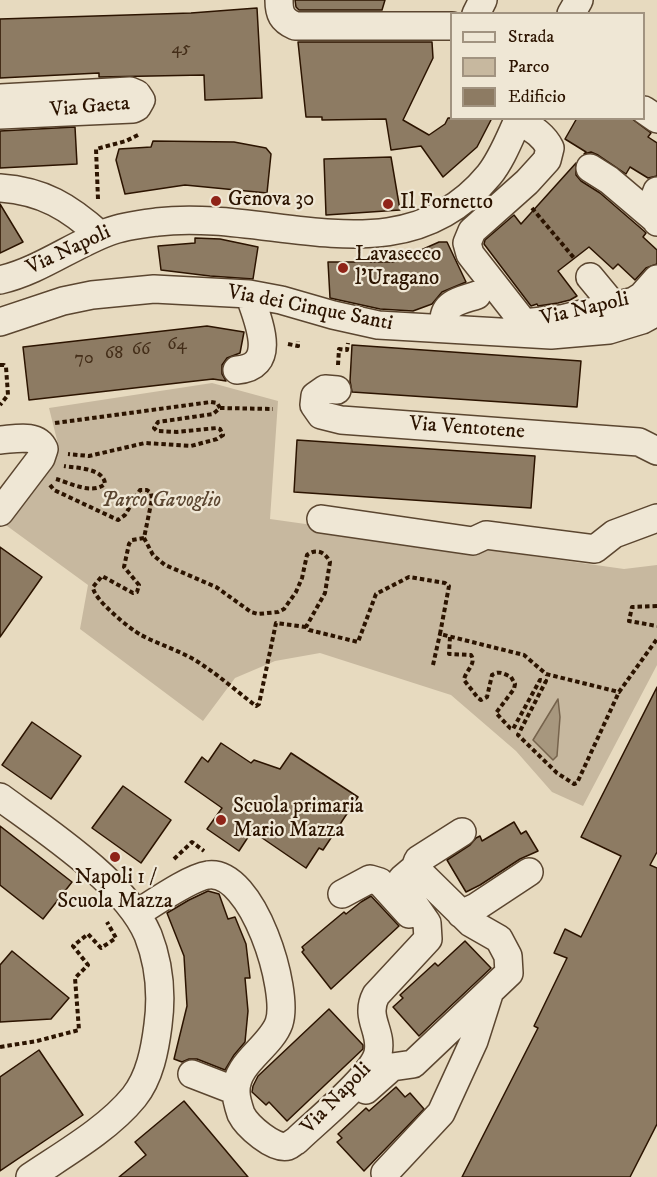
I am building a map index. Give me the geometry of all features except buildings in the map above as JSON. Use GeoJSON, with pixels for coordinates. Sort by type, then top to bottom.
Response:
{"type":"FeatureCollection","features":[{"type":"Feature","properties":{"kind":"street"},"geometry":{"type":"LineString","coordinates":[[279,0],[280,15],[294,26],[450,26]]}},
{"type":"Feature","properties":{"kind":"street","name":"Via Gaeta"},"geometry":{"type":"LineString","coordinates":[[0,98],[130,91],[137,94],[141,100],[139,105],[133,109],[0,115]]}},
{"type":"Feature","properties":{"kind":"street","name":"Via Napoli"},"geometry":{"type":"LineString","coordinates":[[0,280],[26,272],[100,235],[126,227],[182,220],[218,220],[345,234],[385,233],[409,228],[438,218],[476,189],[499,161],[519,120]]}},
{"type":"Feature","properties":{"kind":"street","name":"Via Napoli"},"geometry":{"type":"LineString","coordinates":[[520,120],[546,140],[550,148],[547,160],[518,192],[472,231],[467,243],[470,254],[524,323],[561,319],[614,306],[642,296],[657,279]]}},
{"type":"Feature","properties":{"kind":"street"},"geometry":{"type":"LineString","coordinates":[[590,168],[609,180],[656,220]]}},
{"type":"Feature","properties":{"kind":"street"},"geometry":{"type":"LineString","coordinates":[[0,188],[26,192],[60,204],[72,211],[100,235]]}},
{"type":"Feature","properties":{"kind":"street"},"geometry":{"type":"LineString","coordinates":[[656,220],[651,207],[657,191]]}},
{"type":"Feature","properties":{"kind":"street"},"geometry":{"type":"LineString","coordinates":[[590,277],[614,306]]}},
{"type":"Feature","properties":{"kind":"street","name":"Via dei Cinque Santi"},"geometry":{"type":"LineString","coordinates":[[0,322],[63,301],[92,295],[154,289],[283,295],[333,315],[378,325],[551,335],[609,330],[642,320],[657,312]]}},
{"type":"Feature","properties":{"kind":"street"},"geometry":{"type":"LineString","coordinates":[[237,370],[255,366],[262,351],[261,329],[249,294]]}},
{"type":"Feature","properties":{"kind":"street"},"geometry":{"type":"LineString","coordinates":[[283,295],[329,308],[388,317],[524,323]]}},
{"type":"Feature","properties":{"kind":"street"},"geometry":{"type":"LineString","coordinates":[[444,320],[447,307],[477,295]]}},
{"type":"Feature","properties":{"kind":"street","name":"Via Ventotene"},"geometry":{"type":"LineString","coordinates":[[337,390],[325,389],[315,396],[314,405],[321,415],[341,420],[639,442],[657,451]]}},
{"type":"Feature","properties":{"kind":"street"},"geometry":{"type":"LineString","coordinates":[[0,440],[36,439],[43,446],[43,454],[0,512]]}},
{"type":"Feature","properties":{"kind":"street"},"geometry":{"type":"LineString","coordinates":[[321,519],[473,541],[486,535],[596,549],[614,534],[657,518]]}},
{"type":"Feature","properties":{"kind":"street"},"geometry":{"type":"LineString","coordinates":[[0,797],[105,879],[136,914],[148,936],[159,986],[160,1010],[153,1055],[135,1096],[113,1118],[30,1177]]}},
{"type":"Feature","properties":{"kind":"street","name":"Via Napoli"},"geometry":{"type":"LineString","coordinates":[[236,1091],[242,1115],[256,1132],[276,1145],[287,1146],[296,1141],[366,1075],[378,1054],[377,1033],[370,1014],[371,1005],[376,996],[428,939],[427,923],[409,897],[402,879],[416,868],[418,860],[462,832]]}},
{"type":"Feature","properties":{"kind":"street","name":"Via Napoli"},"geometry":{"type":"LineString","coordinates":[[306,1146],[392,1067],[413,1064],[509,973],[508,956],[499,939],[471,923],[416,868]]}},
{"type":"Feature","properties":{"kind":"street"},"geometry":{"type":"LineString","coordinates":[[461,914],[476,907],[529,872]]}},
{"type":"Feature","properties":{"kind":"street"},"geometry":{"type":"LineString","coordinates":[[136,914],[181,887],[208,875],[217,876],[231,882],[254,912],[276,968],[280,1022],[271,1039],[240,1076],[236,1091],[192,1074]]}},
{"type":"Feature","properties":{"kind":"street"},"geometry":{"type":"LineString","coordinates":[[342,894],[370,879],[380,882],[411,917],[412,932],[389,964],[395,975]]}},
{"type":"Feature","properties":{"kind":"street","name":"Via Napoli"},"geometry":{"type":"LineString","coordinates":[[385,1173],[441,1113],[474,1041],[490,990]]}},
{"type":"Feature","properties":{"kind":"path"},"geometry":{"type":"LineString","coordinates":[[99,208],[96,149],[126,141],[140,134]]}},
{"type":"Feature","properties":{"kind":"path"},"geometry":{"type":"LineString","coordinates":[[518,192],[590,277]]}},
{"type":"Feature","properties":{"kind":"path"},"geometry":{"type":"LineString","coordinates":[[337,390],[339,349],[347,350],[348,336]]}},
{"type":"Feature","properties":{"kind":"path"},"geometry":{"type":"LineString","coordinates":[[0,365],[6,367],[8,395],[0,405]]}},
{"type":"Feature","properties":{"kind":"path"},"geometry":{"type":"LineString","coordinates":[[36,439],[52,423],[211,402],[220,408]]}},
{"type":"Feature","properties":{"kind":"path"},"geometry":{"type":"LineString","coordinates":[[63,456],[68,454],[89,456],[145,443],[191,446],[218,439],[223,435],[217,428],[177,432],[157,431],[154,428],[158,422],[213,414],[220,408],[273,409]]}},
{"type":"Feature","properties":{"kind":"path"},"geometry":{"type":"LineString","coordinates":[[58,463],[93,471],[103,477],[105,484],[89,488],[54,478],[51,480],[50,487],[116,519],[123,517],[140,490],[147,490],[152,499],[144,538],[149,550],[165,565],[216,586],[258,614],[278,612],[284,609],[299,585],[307,555],[318,551],[323,553],[330,562],[326,593],[306,627]]}},
{"type":"Feature","properties":{"kind":"path"},"geometry":{"type":"LineString","coordinates":[[144,538],[137,538],[129,544],[124,567],[139,585],[137,592],[133,593],[102,576],[93,587],[94,592],[102,603],[138,634],[195,660],[256,706],[259,704],[276,623],[306,627],[309,630],[358,642],[376,594],[409,577],[445,583],[449,586],[433,665]]}},
{"type":"Feature","properties":{"kind":"path"},"geometry":{"type":"LineString","coordinates":[[657,606],[632,607],[628,621],[657,626]]}},
{"type":"Feature","properties":{"kind":"path"},"geometry":{"type":"LineString","coordinates":[[440,634],[524,655],[546,674],[619,692]]}},
{"type":"Feature","properties":{"kind":"path"},"geometry":{"type":"LineString","coordinates":[[450,637],[449,654],[466,654],[474,658],[464,680],[481,700],[487,697],[492,675],[500,672],[512,677],[514,689],[496,713],[510,728],[513,729],[540,680],[546,681],[519,735],[557,773],[574,784],[577,783],[619,692],[657,639]]}},
{"type":"Feature","properties":{"kind":"path"},"geometry":{"type":"LineString","coordinates":[[0,1047],[37,1041],[79,1030],[75,978],[88,965],[74,946],[88,934],[101,948],[116,938],[106,921]]}},
{"type":"Feature","properties":{"kind":"green space","name":"Parco Gavoglio"},"geometry":{"type":"Polygon","coordinates":[[[212,383],[278,401],[270,519],[624,569],[657,565],[657,665],[583,806],[552,792],[516,751],[451,695],[320,653],[275,661],[235,678],[203,721],[80,629],[88,585],[3,523],[59,448],[49,408],[212,383]]]}},
{"type":"Feature","properties":{"kind":"shaded area"},"geometry":{"type":"Polygon","coordinates":[[[558,699],[560,717],[557,756],[553,760],[533,740],[558,699]]]}},
{"type":"Feature","properties":{"kind":"place","name":"Genova 30"},"geometry":{"type":"Point","coordinates":[216,201]}},
{"type":"Feature","properties":{"kind":"place","name":"Il Fornetto"},"geometry":{"type":"Point","coordinates":[388,204]}},
{"type":"Feature","properties":{"kind":"place","name":"Lavasecco l'Uragano"},"geometry":{"type":"Point","coordinates":[343,268]}},
{"type":"Feature","properties":{"kind":"place","name":"Scuola primaria Mario Mazza"},"geometry":{"type":"Point","coordinates":[221,820]}},
{"type":"Feature","properties":{"kind":"place","name":"Napoli 1 / Scuola Mazza"},"geometry":{"type":"Point","coordinates":[115,857]}}]}
